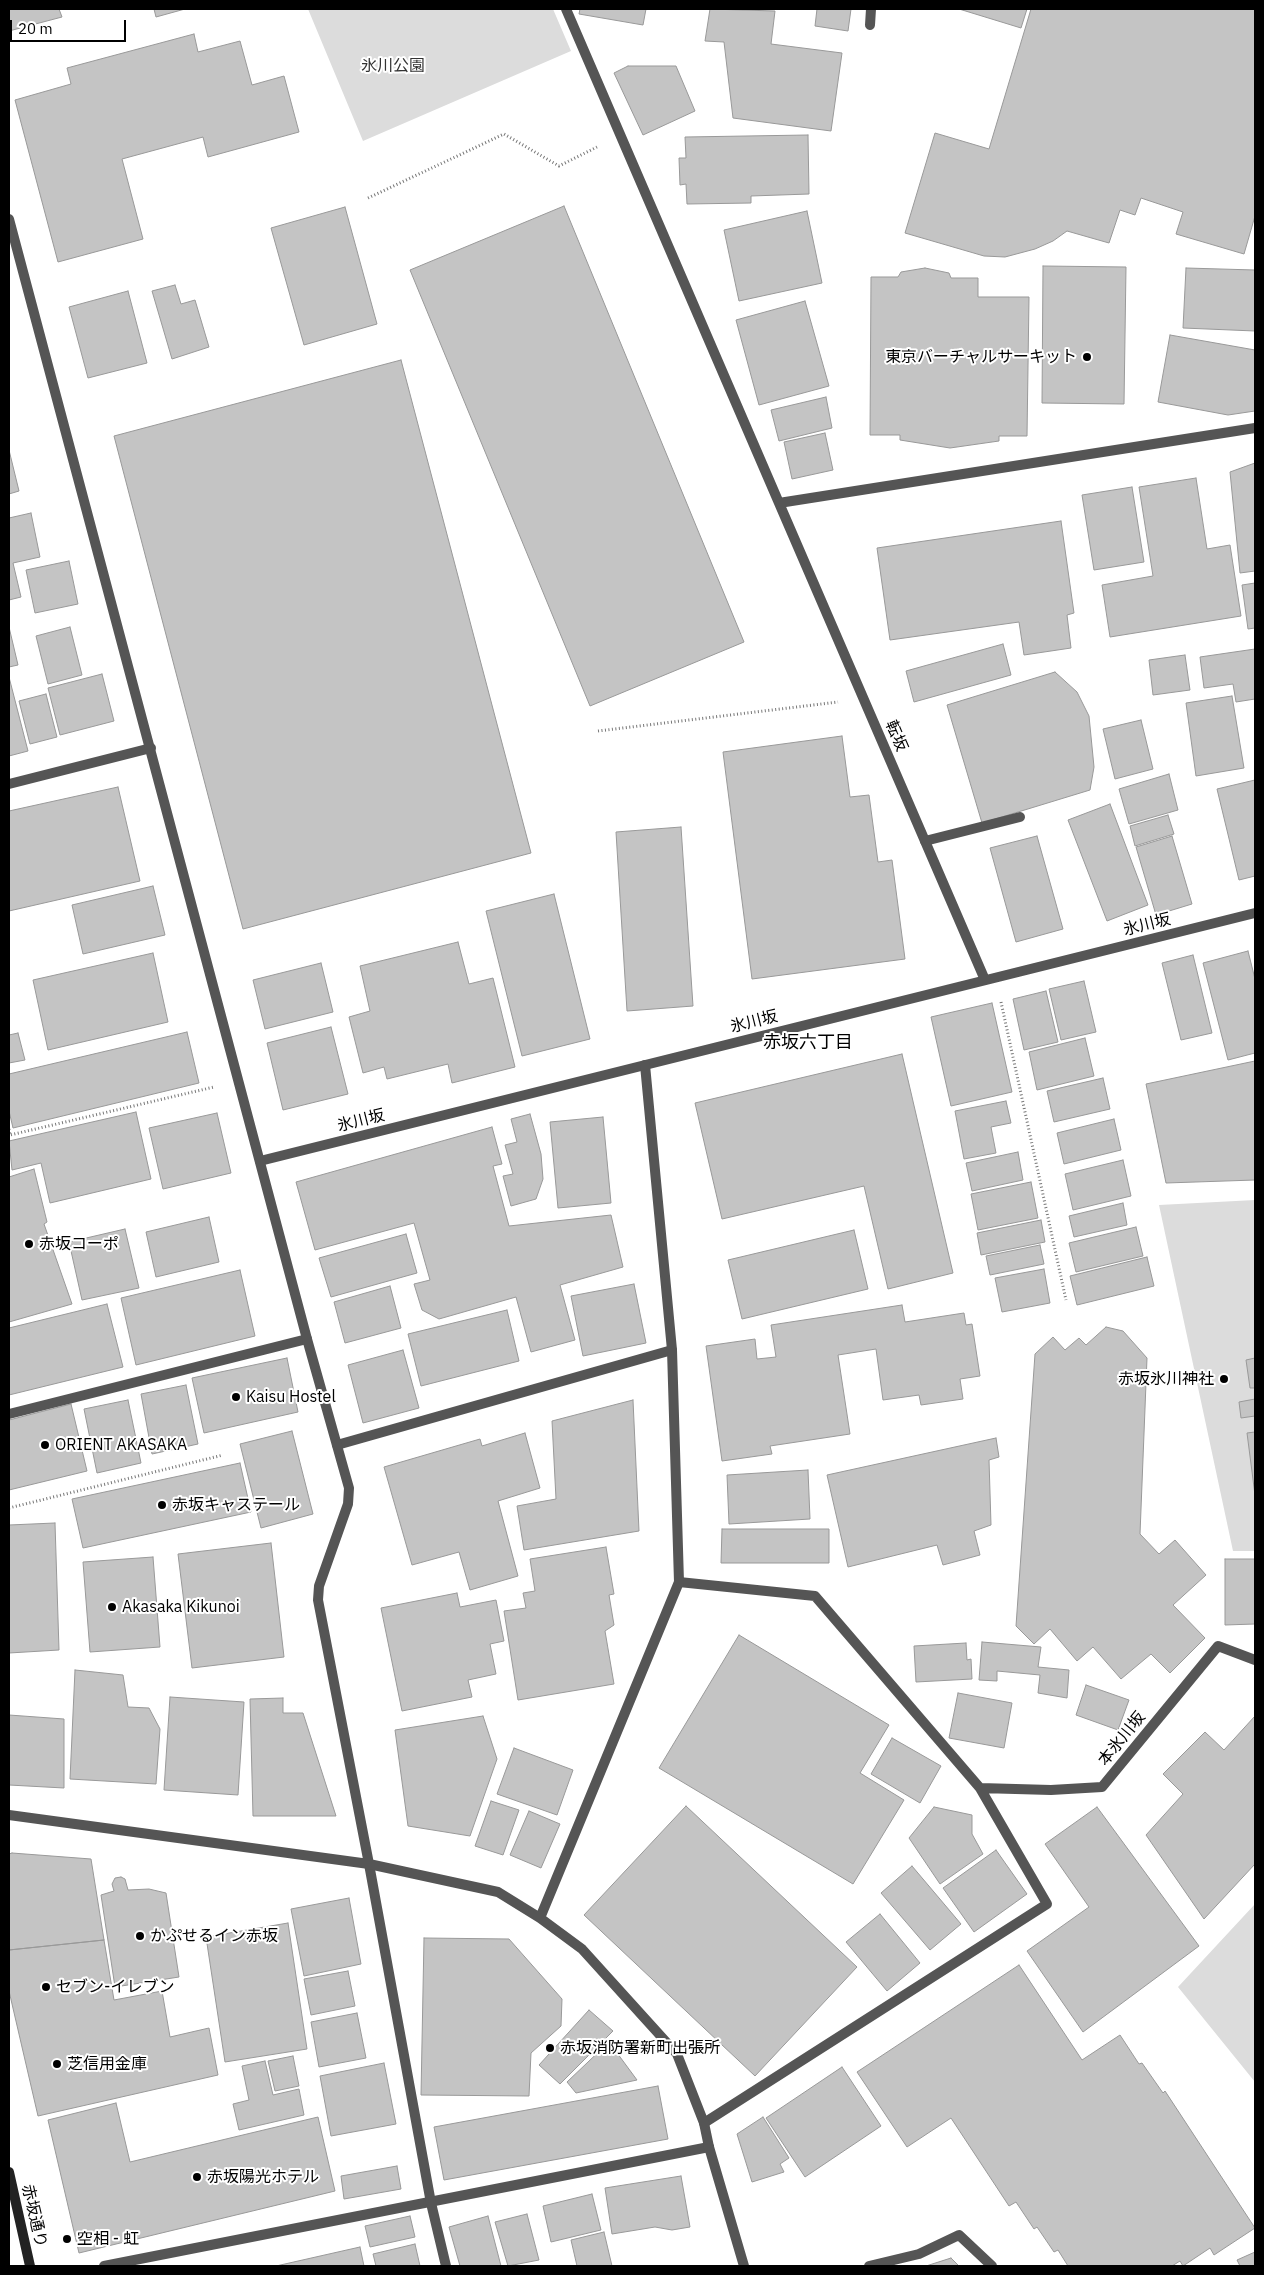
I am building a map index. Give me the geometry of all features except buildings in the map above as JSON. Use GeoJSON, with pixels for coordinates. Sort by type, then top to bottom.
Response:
{"type":"FeatureCollection","features":[{"type":"Feature","properties":{"kind":"main road","name":"赤坂通り"},"geometry":{"type":"LineString","coordinates":[[9,2172],[30,2266]]}},
{"type":"Feature","properties":{"kind":"street","name":"転坂"},"geometry":{"type":"LineString","coordinates":[[566,9],[985,980]]}},
{"type":"Feature","properties":{"kind":"street"},"geometry":{"type":"LineString","coordinates":[[870,25],[871,9]]}},
{"type":"Feature","properties":{"kind":"street"},"geometry":{"type":"LineString","coordinates":[[9,219],[307,1339],[349,1488],[348,1504],[319,1586],[318,1600],[431,2202],[446,2266]]}},
{"type":"Feature","properties":{"kind":"street"},"geometry":{"type":"LineString","coordinates":[[779,503],[1255,428]]}},
{"type":"Feature","properties":{"kind":"street"},"geometry":{"type":"LineString","coordinates":[[9,784],[151,748]]}},
{"type":"Feature","properties":{"kind":"street"},"geometry":{"type":"LineString","coordinates":[[925,841],[1020,817]]}},
{"type":"Feature","properties":{"kind":"street","name":"氷川坂"},"geometry":{"type":"LineString","coordinates":[[260,1162],[1255,913]]}},
{"type":"Feature","properties":{"kind":"street"},"geometry":{"type":"LineString","coordinates":[[540,1918],[679,1582],[672,1350],[644,1065]]}},
{"type":"Feature","properties":{"kind":"street"},"geometry":{"type":"LineString","coordinates":[[9,1414],[307,1339]]}},
{"type":"Feature","properties":{"kind":"street"},"geometry":{"type":"LineString","coordinates":[[337,1445],[672,1350]]}},
{"type":"Feature","properties":{"kind":"street"},"geometry":{"type":"LineString","coordinates":[[679,1582],[815,1596],[980,1788],[1047,1904],[704,2123]]}},
{"type":"Feature","properties":{"kind":"street","name":"本氷川坂"},"geometry":{"type":"LineString","coordinates":[[980,1788],[1051,1790],[1102,1787],[1218,1646],[1255,1660]]}},
{"type":"Feature","properties":{"kind":"street"},"geometry":{"type":"LineString","coordinates":[[9,1815],[369,1864],[498,1892],[540,1918],[582,1949],[677,2054],[704,2123],[709,2147],[744,2266]]}},
{"type":"Feature","properties":{"kind":"street"},"geometry":{"type":"LineString","coordinates":[[104,2266],[709,2147]]}},
{"type":"Feature","properties":{"kind":"street"},"geometry":{"type":"LineString","coordinates":[[869,2266],[919,2254],[959,2234],[992,2266]]}},
{"type":"Feature","properties":{"kind":"path"},"geometry":{"type":"LineString","coordinates":[[368,198],[504,134],[559,166],[620,136]]}},
{"type":"Feature","properties":{"kind":"path"},"geometry":{"type":"LineString","coordinates":[[598,731],[864,699]]}},
{"type":"Feature","properties":{"kind":"path"},"geometry":{"type":"LineString","coordinates":[[996,977],[1066,1300]]}},
{"type":"Feature","properties":{"kind":"path"},"geometry":{"type":"LineString","coordinates":[[9,1130],[10,1135],[239,1082]]}},
{"type":"Feature","properties":{"kind":"path"},"geometry":{"type":"LineString","coordinates":[[9,1508],[224,1455]]}},
{"type":"Feature","properties":{"kind":"green space","name":"氷川公園"},"geometry":{"type":"Polygon","coordinates":[[[308,9],[553,9],[571,51],[363,141],[308,9]]]}},
{"type":"Feature","properties":{"kind":"green space","name":"赤坂氷川神社"},"geometry":{"type":"Polygon","coordinates":[[[1255,1200],[1255,1551],[1233,1551],[1159,1205],[1255,1200]]]}},
{"type":"Feature","properties":{"kind":"green space"},"geometry":{"type":"Polygon","coordinates":[[[1255,1904],[1255,2082],[1178,1987],[1255,1904]]]}},
{"type":"Feature","properties":{"kind":"place","name":"東京バーチャルサーキット"},"geometry":{"type":"Point","coordinates":[1087,357]}},
{"type":"Feature","properties":{"kind":"place","name":"赤坂コーポ"},"geometry":{"type":"Point","coordinates":[29,1244]}},
{"type":"Feature","properties":{"kind":"place","name":"赤坂氷川神社"},"geometry":{"type":"Point","coordinates":[1224,1379]}},
{"type":"Feature","properties":{"kind":"place","name":"Kaisu Hostel"},"geometry":{"type":"Point","coordinates":[236,1397]}},
{"type":"Feature","properties":{"kind":"place","name":"ORIENT AKASAKA"},"geometry":{"type":"Point","coordinates":[45,1445]}},
{"type":"Feature","properties":{"kind":"place","name":"赤坂キャステール"},"geometry":{"type":"Point","coordinates":[162,1505]}},
{"type":"Feature","properties":{"kind":"place","name":"Akasaka Kikunoi"},"geometry":{"type":"Point","coordinates":[112,1607]}},
{"type":"Feature","properties":{"kind":"place","name":"かぷせるイン赤坂"},"geometry":{"type":"Point","coordinates":[140,1936]}},
{"type":"Feature","properties":{"kind":"place","name":"セブン-イレブン"},"geometry":{"type":"Point","coordinates":[46,1987]}},
{"type":"Feature","properties":{"kind":"place","name":"赤坂消防署新町出張所"},"geometry":{"type":"Point","coordinates":[550,2048]}},
{"type":"Feature","properties":{"kind":"place","name":"芝信用金庫"},"geometry":{"type":"Point","coordinates":[57,2064]}},
{"type":"Feature","properties":{"kind":"place","name":"赤坂陽光ホテル"},"geometry":{"type":"Point","coordinates":[197,2177]}},
{"type":"Feature","properties":{"kind":"place","name":"空相 - 虹"},"geometry":{"type":"Point","coordinates":[67,2239]}},
{"type":"Feature","properties":{"kind":"district","name":"赤坂六丁目"},"geometry":{"type":"Point","coordinates":[808,1043]}}]}
